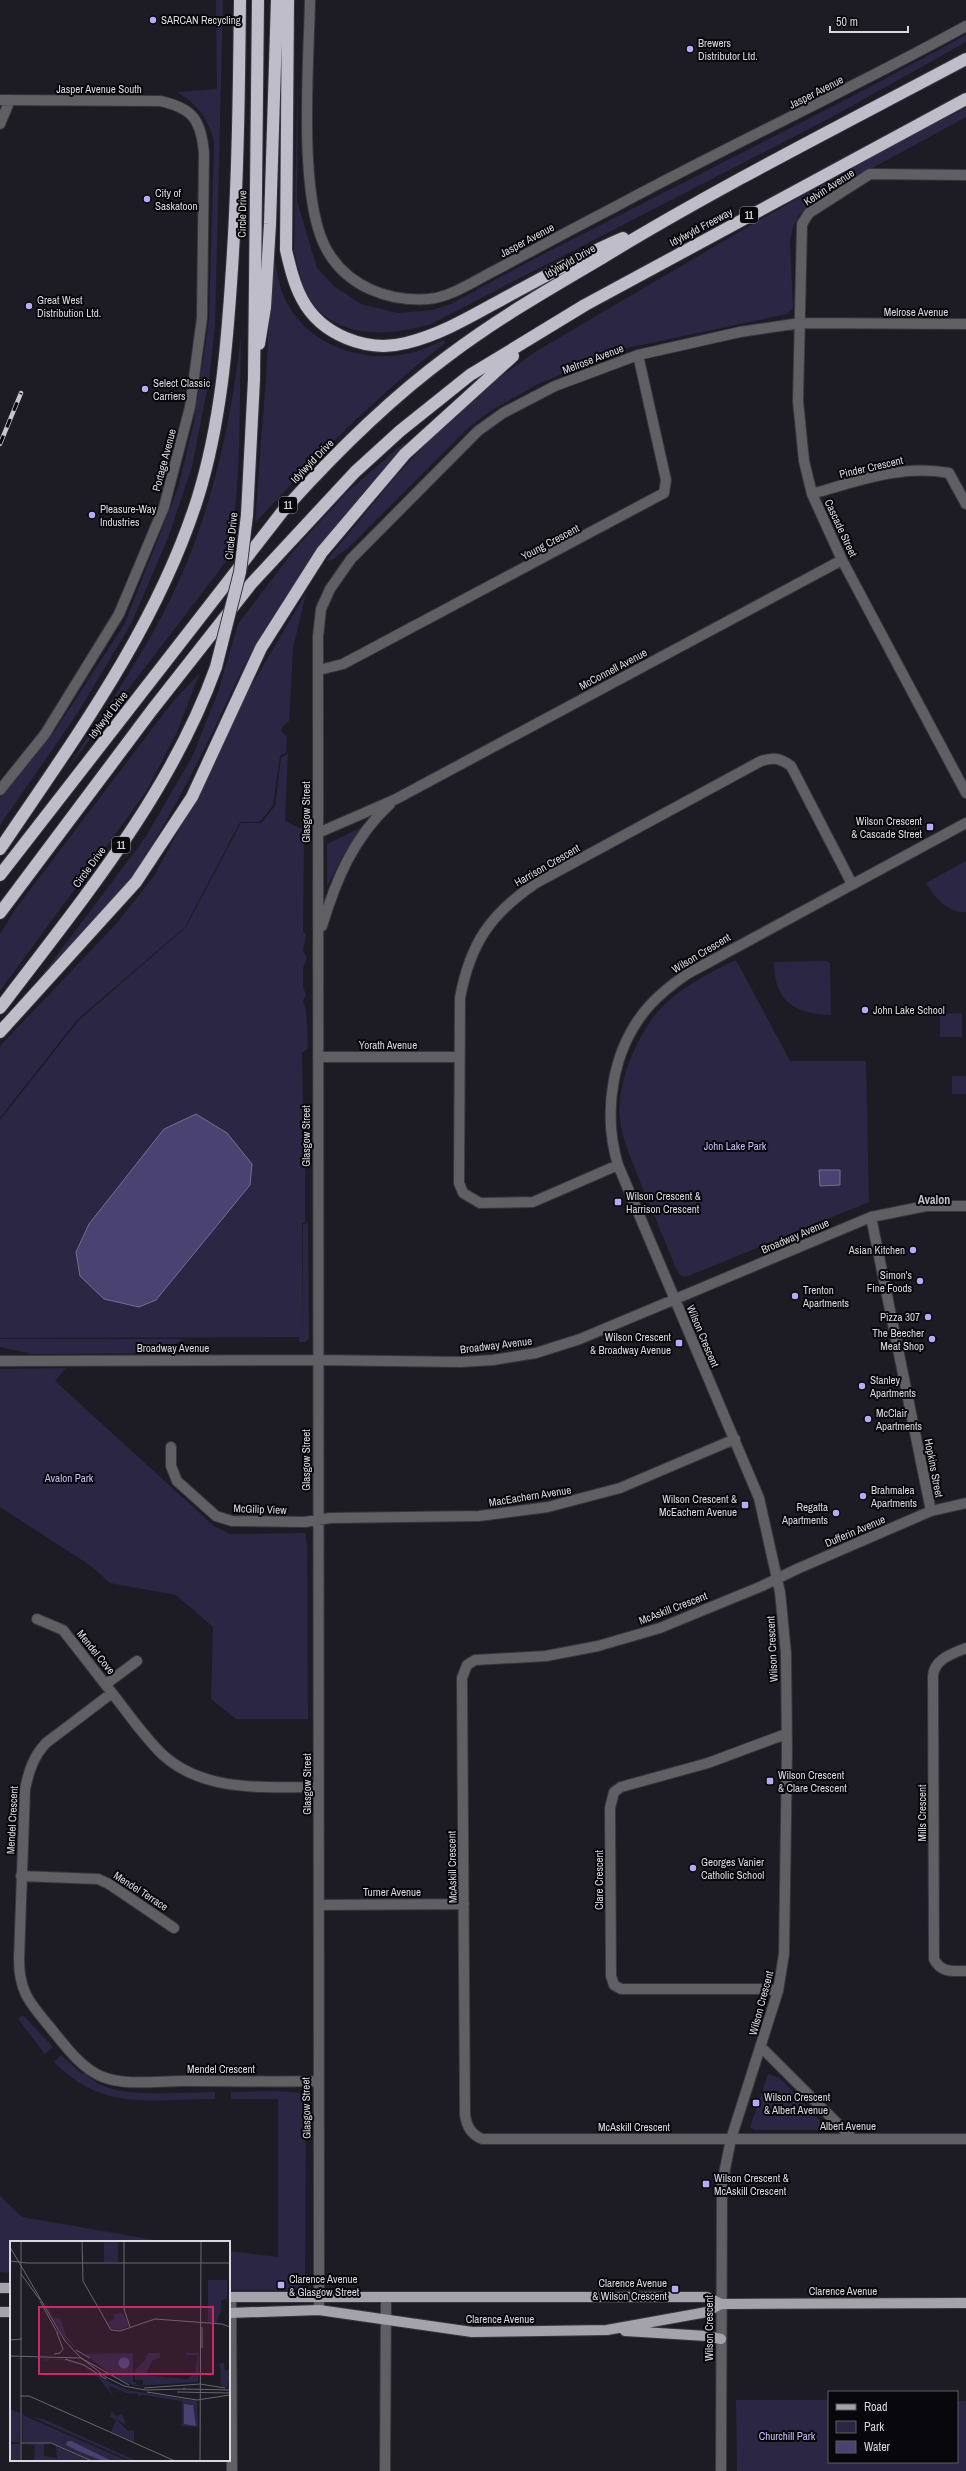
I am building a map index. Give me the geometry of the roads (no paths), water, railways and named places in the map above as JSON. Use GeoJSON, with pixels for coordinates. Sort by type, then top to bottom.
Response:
{"type":"FeatureCollection","features":[{"type":"Feature","properties":{"kind":"highway","name":"Circle Drive"},"geometry":{"type":"LineString","coordinates":[[0,849],[82,727],[136,640],[182,539],[197,498],[213,441],[223,388],[228,339],[238,150],[240,0]]}},
{"type":"Feature","properties":{"kind":"highway","name":"Circle Drive"},"geometry":{"type":"LineString","coordinates":[[0,1008],[150,804],[189,733],[216,666],[240,572],[247,515],[254,379],[258,0]]}},
{"type":"Feature","properties":{"kind":"highway"},"geometry":{"type":"LineString","coordinates":[[254,379],[265,307],[276,0]]}},
{"type":"Feature","properties":{"kind":"highway"},"geometry":{"type":"LineString","coordinates":[[288,0],[286,250],[293,280],[302,300],[320,322],[344,338],[367,345],[390,346],[433,335],[597,248],[659,223]]}},
{"type":"Feature","properties":{"kind":"highway","name":"11"},"geometry":{"type":"LineString","coordinates":[[659,223],[966,59]]}},
{"type":"Feature","properties":{"kind":"highway","name":"Idylwyld Freeway"},"geometry":{"type":"LineString","coordinates":[[534,336],[649,270],[966,99]]}},
{"type":"Feature","properties":{"kind":"highway","name":"Idylwyld Drive"},"geometry":{"type":"LineString","coordinates":[[0,875],[282,512],[327,463],[373,418],[448,356],[537,295],[659,223]]}},
{"type":"Feature","properties":{"kind":"highway"},"geometry":{"type":"LineString","coordinates":[[0,1032],[136,882],[192,797],[261,648],[322,552],[405,454],[534,336]]}},
{"type":"Feature","properties":{"kind":"highway","name":"11"},"geometry":{"type":"LineString","coordinates":[[0,913],[152,710],[241,596],[309,521],[355,472],[400,431],[470,375],[534,336]]}},
{"type":"Feature","properties":{"kind":"main road","name":"Clarence Avenue"},"geometry":{"type":"LineString","coordinates":[[230,2297],[707,2297],[721,2304],[966,2303]]}},
{"type":"Feature","properties":{"kind":"main road","name":"Clarence Avenue"},"geometry":{"type":"LineString","coordinates":[[230,2313],[319,2310],[386,2321],[472,2332],[607,2330],[707,2312],[721,2304]]}},
{"type":"Feature","properties":{"kind":"main road"},"geometry":{"type":"LineString","coordinates":[[607,2330],[706,2336],[721,2339]]}},
{"type":"Feature","properties":{"kind":"street","name":"Jasper Avenue"},"geometry":{"type":"LineString","coordinates":[[310,0],[307,132],[310,175],[319,232],[328,253],[341,269],[357,282],[376,293],[401,300],[432,298],[460,289],[628,200],[878,74],[966,26]]}},
{"type":"Feature","properties":{"kind":"street","name":"Jasper Avenue South"},"geometry":{"type":"LineString","coordinates":[[5,100],[160,101],[174,104],[195,116]]}},
{"type":"Feature","properties":{"kind":"street"},"geometry":{"type":"LineString","coordinates":[[0,124],[5,100]]}},
{"type":"Feature","properties":{"kind":"street","name":"Portage Avenue"},"geometry":{"type":"LineString","coordinates":[[0,790],[45,734],[119,614],[164,507],[190,407],[202,318],[204,153],[202,133],[195,116]]}},
{"type":"Feature","properties":{"kind":"street","name":"Kelvin Avenue"},"geometry":{"type":"LineString","coordinates":[[801,244],[802,224],[809,213],[870,174],[966,175]]}},
{"type":"Feature","properties":{"kind":"street","name":"Cascade Street"},"geometry":{"type":"LineString","coordinates":[[801,244],[799,431],[812,494],[842,560],[966,794]]}},
{"type":"Feature","properties":{"kind":"street","name":"Melrose Avenue"},"geometry":{"type":"LineString","coordinates":[[321,609],[330,589],[351,559],[478,431],[503,413],[555,386],[638,355],[740,332],[800,323],[966,324]]}},
{"type":"Feature","properties":{"kind":"street","name":"Young Crescent"},"geometry":{"type":"LineString","coordinates":[[319,670],[343,664],[664,493],[666,480],[638,355]]}},
{"type":"Feature","properties":{"kind":"street","name":"Pinder Crescent"},"geometry":{"type":"LineString","coordinates":[[812,494],[904,470],[936,470],[950,473],[966,504]]}},
{"type":"Feature","properties":{"kind":"street","name":"McConnell Avenue"},"geometry":{"type":"LineString","coordinates":[[318,833],[396,799],[842,560]]}},
{"type":"Feature","properties":{"kind":"street","name":"Glasgow Street"},"geometry":{"type":"LineString","coordinates":[[319,2310],[317,1360],[318,637],[321,609]]}},
{"type":"Feature","properties":{"kind":"street","name":"Harrison Crescent"},"geometry":{"type":"LineString","coordinates":[[618,1165],[533,1202],[480,1203],[469,1198],[463,1193],[459,1183],[460,998],[465,974],[478,942],[493,918],[514,898],[536,883],[761,761],[773,758],[782,759],[791,766],[852,884]]}},
{"type":"Feature","properties":{"kind":"street","name":"McConnell Avenue"},"geometry":{"type":"LineString","coordinates":[[318,936],[335,885],[351,852],[369,826],[396,799]]}},
{"type":"Feature","properties":{"kind":"street","name":"Wilson Crescent"},"geometry":{"type":"LineString","coordinates":[[721,2471],[722,2184],[731,2139],[778,1991],[784,1954],[786,1924],[786,1653],[778,1578],[762,1506],[618,1165],[611,1135],[610,1108],[614,1078],[622,1050],[634,1026],[649,1005],[687,974],[966,823]]}},
{"type":"Feature","properties":{"kind":"street","name":"Yorath Avenue"},"geometry":{"type":"LineString","coordinates":[[318,1057],[459,1057]]}},
{"type":"Feature","properties":{"kind":"street","name":"Broadway Avenue"},"geometry":{"type":"LineString","coordinates":[[0,1361],[317,1360],[461,1362],[493,1360],[536,1353],[580,1339],[871,1217],[926,1206],[966,1206]]}},
{"type":"Feature","properties":{"kind":"street","name":"Hopkins Street"},"geometry":{"type":"LineString","coordinates":[[871,1217],[931,1511]]}},
{"type":"Feature","properties":{"kind":"street","name":"MacEachern Avenue"},"geometry":{"type":"LineString","coordinates":[[318,1521],[330,1518],[479,1516],[548,1508],[620,1488],[735,1439]]}},
{"type":"Feature","properties":{"kind":"street","name":"McGilip View"},"geometry":{"type":"LineString","coordinates":[[172,1447],[171,1466],[177,1481],[216,1516],[232,1521],[318,1521]]}},
{"type":"Feature","properties":{"kind":"street","name":"Dufferin Avenue"},"geometry":{"type":"LineString","coordinates":[[778,1578],[931,1511],[966,1503]]}},
{"type":"Feature","properties":{"kind":"street","name":"McAskill Crescent"},"geometry":{"type":"LineString","coordinates":[[731,2139],[482,2139],[475,2136],[466,2126],[462,1678],[467,1665],[479,1660],[546,1656],[598,1646],[660,1628],[778,1578]]}},
{"type":"Feature","properties":{"kind":"street","name":"Mendel Cove"},"geometry":{"type":"LineString","coordinates":[[37,1619],[63,1630],[112,1693]]}},
{"type":"Feature","properties":{"kind":"street","name":"Mills Crescent"},"geometry":{"type":"LineString","coordinates":[[966,1648],[937,1662],[934,1668],[933,1676],[934,1959],[938,1967],[945,1971],[966,1971]]}},
{"type":"Feature","properties":{"kind":"street"},"geometry":{"type":"LineString","coordinates":[[106,1684],[137,1661]]}},
{"type":"Feature","properties":{"kind":"street"},"geometry":{"type":"LineString","coordinates":[[112,1693],[163,1755],[206,1780],[251,1786],[318,1787]]}},
{"type":"Feature","properties":{"kind":"street","name":"Mendel Crescent"},"geometry":{"type":"LineString","coordinates":[[112,1693],[46,1743],[37,1753],[29,1770],[24,1789],[21,1876],[19,1977],[23,1991],[65,2045],[90,2069],[103,2077],[116,2080],[318,2082]]}},
{"type":"Feature","properties":{"kind":"street","name":"Clare Crescent"},"geometry":{"type":"LineString","coordinates":[[778,1991],[766,1989],[621,1989],[614,1985],[611,1976],[610,1808],[614,1792],[621,1787],[708,1763],[786,1734]]}},
{"type":"Feature","properties":{"kind":"street","name":"Mendel Terrace"},"geometry":{"type":"LineString","coordinates":[[21,1876],[98,1879],[109,1884],[174,1928]]}},
{"type":"Feature","properties":{"kind":"street","name":"Turner Avenue"},"geometry":{"type":"LineString","coordinates":[[319,1905],[464,1904]]}},
{"type":"Feature","properties":{"kind":"street","name":"Wilson Crescent"},"geometry":{"type":"LineString","coordinates":[[761,2047],[852,2138]]}},
{"type":"Feature","properties":{"kind":"street","name":"Albert Avenue"},"geometry":{"type":"LineString","coordinates":[[731,2139],[966,2138]]}},
{"type":"Feature","properties":{"kind":"street"},"geometry":{"type":"LineString","coordinates":[[230,2297],[232,2471]]}},
{"type":"Feature","properties":{"kind":"street"},"geometry":{"type":"LineString","coordinates":[[385,2471],[386,2298]]}},
{"type":"Feature","properties":{"kind":"water"},"geometry":{"type":"Polygon","coordinates":[[[196,1114],[227,1133],[252,1164],[250,1185],[156,1300],[139,1307],[104,1299],[80,1276],[76,1252],[89,1224],[164,1129],[196,1114]]]}},
{"type":"Feature","properties":{"kind":"water"},"geometry":{"type":"Polygon","coordinates":[[[819,1170],[840,1170],[840,1185],[820,1186],[819,1170]]]}},
{"type":"Feature","properties":{"kind":"railway"},"geometry":{"type":"LineString","coordinates":[[0,444],[21,393]]}},
{"type":"Feature","properties":{"kind":"place","name":"SARCAN Recycling"},"geometry":{"type":"Point","coordinates":[153,20]}},
{"type":"Feature","properties":{"kind":"place","name":"Brewers Distributor Ltd."},"geometry":{"type":"Point","coordinates":[690,49]}},
{"type":"Feature","properties":{"kind":"place","name":"City of Saskatoon"},"geometry":{"type":"Point","coordinates":[147,199]}},
{"type":"Feature","properties":{"kind":"place","name":"Great West Distribution Ltd."},"geometry":{"type":"Point","coordinates":[29,306]}},
{"type":"Feature","properties":{"kind":"place","name":"Select Classic Carriers"},"geometry":{"type":"Point","coordinates":[145,389]}},
{"type":"Feature","properties":{"kind":"place","name":"Pleasure-Way Industries"},"geometry":{"type":"Point","coordinates":[92,515]}},
{"type":"Feature","properties":{"kind":"place","name":"Wilson Crescent & Cascade Street"},"geometry":{"type":"Point","coordinates":[930,827]}},
{"type":"Feature","properties":{"kind":"place","name":"John Lake School"},"geometry":{"type":"Point","coordinates":[865,1010]}},
{"type":"Feature","properties":{"kind":"place","name":"Wilson Crescent & Harrison Crescent"},"geometry":{"type":"Point","coordinates":[618,1202]}},
{"type":"Feature","properties":{"kind":"place","name":"Asian Kitchen"},"geometry":{"type":"Point","coordinates":[913,1250]}},
{"type":"Feature","properties":{"kind":"place","name":"Simon's Fine Foods"},"geometry":{"type":"Point","coordinates":[920,1281]}},
{"type":"Feature","properties":{"kind":"place","name":"Trenton Apartments"},"geometry":{"type":"Point","coordinates":[795,1296]}},
{"type":"Feature","properties":{"kind":"place","name":"Pizza 307"},"geometry":{"type":"Point","coordinates":[928,1317]}},
{"type":"Feature","properties":{"kind":"place","name":"The Beecher Meat Shop"},"geometry":{"type":"Point","coordinates":[932,1339]}},
{"type":"Feature","properties":{"kind":"place","name":"Wilson Crescent & Broadway Avenue"},"geometry":{"type":"Point","coordinates":[679,1343]}},
{"type":"Feature","properties":{"kind":"place","name":"Stanley Apartments"},"geometry":{"type":"Point","coordinates":[862,1386]}},
{"type":"Feature","properties":{"kind":"place","name":"McClair Apartments"},"geometry":{"type":"Point","coordinates":[868,1419]}},
{"type":"Feature","properties":{"kind":"place","name":"Brahmalea Apartments"},"geometry":{"type":"Point","coordinates":[863,1496]}},
{"type":"Feature","properties":{"kind":"place","name":"Wilson Crescent & McEachern Avenue"},"geometry":{"type":"Point","coordinates":[745,1505]}},
{"type":"Feature","properties":{"kind":"place","name":"Regatta Apartments"},"geometry":{"type":"Point","coordinates":[836,1513]}},
{"type":"Feature","properties":{"kind":"place","name":"Wilson Crescent & Clare Crescent"},"geometry":{"type":"Point","coordinates":[770,1781]}},
{"type":"Feature","properties":{"kind":"place","name":"Georges Vanier Catholic School"},"geometry":{"type":"Point","coordinates":[693,1868]}},
{"type":"Feature","properties":{"kind":"place","name":"Wilson Crescent & Albert Avenue"},"geometry":{"type":"Point","coordinates":[756,2103]}},
{"type":"Feature","properties":{"kind":"place","name":"Wilson Crescent & McAskill Crescent"},"geometry":{"type":"Point","coordinates":[706,2184]}},
{"type":"Feature","properties":{"kind":"place","name":"Clarence Avenue & Glasgow Street"},"geometry":{"type":"Point","coordinates":[281,2285]}},
{"type":"Feature","properties":{"kind":"place","name":"Clarence Avenue & Wilson Crescent"},"geometry":{"type":"Point","coordinates":[675,2289]}},
{"type":"Feature","properties":{"kind":"district","name":"Avalon"},"geometry":{"type":"Point","coordinates":[934,1200]}},
{"type":"Feature","properties":{"kind":"park label","name":"John Lake Park"},"geometry":{"type":"Point","coordinates":[735,1146]}},
{"type":"Feature","properties":{"kind":"park label","name":"Avalon Park"},"geometry":{"type":"Point","coordinates":[69,1478]}},
{"type":"Feature","properties":{"kind":"park label","name":"Churchill Park"},"geometry":{"type":"Point","coordinates":[787,2436]}}]}
